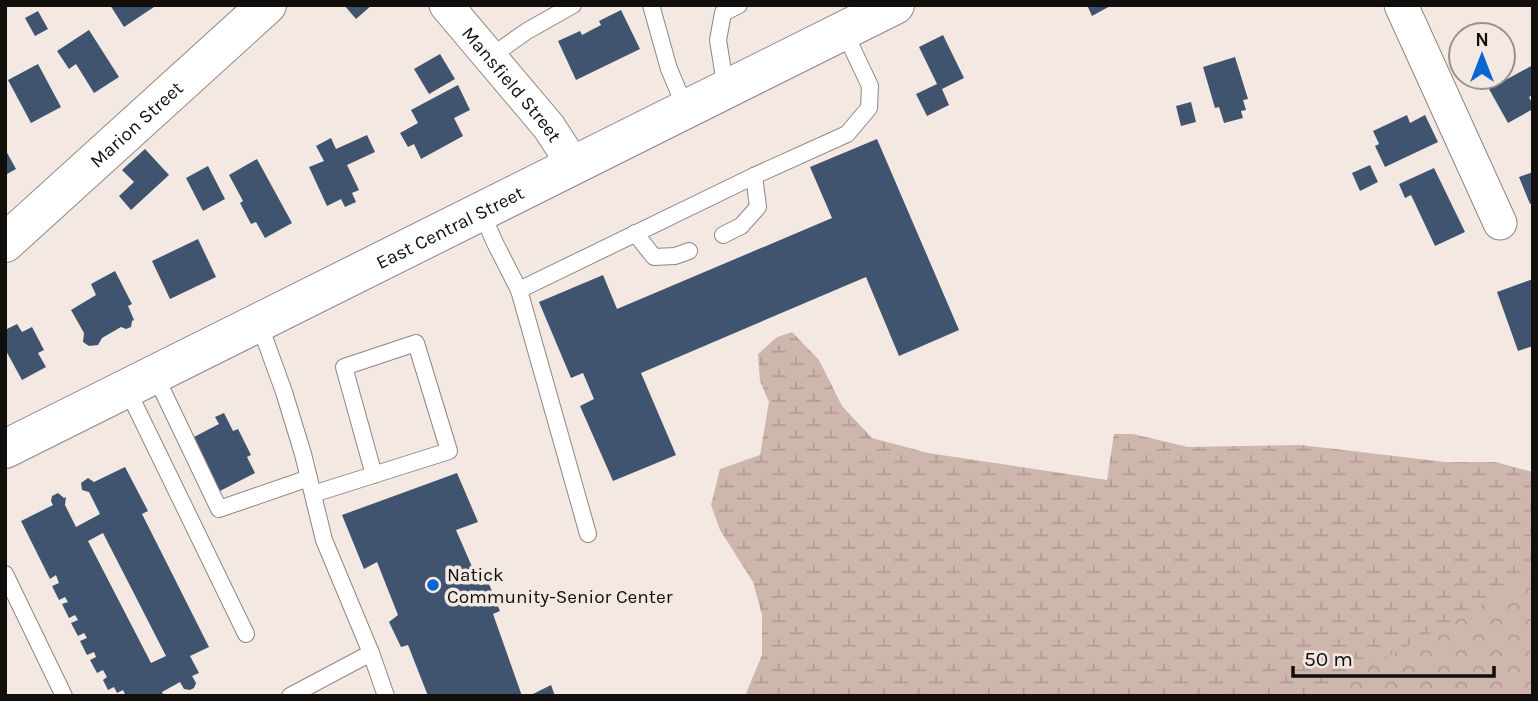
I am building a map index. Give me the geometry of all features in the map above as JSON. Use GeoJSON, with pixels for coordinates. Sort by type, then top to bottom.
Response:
{"type":"FeatureCollection","features":[{"type":"Feature","properties":{"kind":"main road","name":"Marion Street"},"geometry":{"type":"LineString","coordinates":[[5,243],[267,5]]}},
{"type":"Feature","properties":{"kind":"main road","name":"East Central Street"},"geometry":{"type":"LineString","coordinates":[[5,449],[573,167],[870,14]]}},
{"type":"Feature","properties":{"kind":"street","name":"Mansfield Street"},"geometry":{"type":"LineString","coordinates":[[446,5],[549,127],[573,167]]}},
{"type":"Feature","properties":{"kind":"street"},"geometry":{"type":"LineString","coordinates":[[1401,5],[1500,223]]}},
{"type":"Feature","properties":{"kind":"lane"},"geometry":{"type":"LineString","coordinates":[[490,57],[527,31],[573,5]]}},
{"type":"Feature","properties":{"kind":"lane"},"geometry":{"type":"LineString","coordinates":[[651,5],[669,69],[686,110]]}},
{"type":"Feature","properties":{"kind":"lane"},"geometry":{"type":"LineString","coordinates":[[726,90],[718,40],[724,9],[739,5]]}},
{"type":"Feature","properties":{"kind":"lane"},"geometry":{"type":"LineString","coordinates":[[519,290],[847,134],[869,108],[870,14]]}},
{"type":"Feature","properties":{"kind":"lane"},"geometry":{"type":"LineString","coordinates":[[723,235],[741,226],[758,207],[754,176]]}},
{"type":"Feature","properties":{"kind":"lane"},"geometry":{"type":"LineString","coordinates":[[481,211],[519,290],[588,534]]}},
{"type":"Feature","properties":{"kind":"lane"},"geometry":{"type":"LineString","coordinates":[[635,233],[654,257],[676,256],[689,251]]}},
{"type":"Feature","properties":{"kind":"lane"},"geometry":{"type":"LineString","coordinates":[[259,323],[284,392],[324,540],[386,696]]}},
{"type":"Feature","properties":{"kind":"lane"},"geometry":{"type":"LineString","coordinates":[[313,494],[374,475],[449,451],[416,343],[344,367],[374,475]]}},
{"type":"Feature","properties":{"kind":"lane"},"geometry":{"type":"LineString","coordinates":[[141,382],[219,509],[309,478]]}},
{"type":"Feature","properties":{"kind":"lane"},"geometry":{"type":"LineString","coordinates":[[141,382],[246,634]]}},
{"type":"Feature","properties":{"kind":"lane"},"geometry":{"type":"LineString","coordinates":[[5,574],[64,696]]}},
{"type":"Feature","properties":{"kind":"lane"},"geometry":{"type":"LineString","coordinates":[[290,696],[371,653]]}},
{"type":"Feature","properties":{"kind":"green space"},"geometry":{"type":"Polygon","coordinates":[[[792,332],[819,360],[842,406],[872,438],[928,453],[1107,480],[1114,434],[1133,434],[1188,447],[1301,445],[1445,462],[1495,462],[1533,472],[1533,696],[745,696],[762,655],[762,615],[753,582],[720,530],[711,505],[720,469],[760,455],[769,402],[760,381],[758,354],[777,337],[792,332]]]}},
{"type":"Feature","properties":{"kind":"green space"},"geometry":{"type":"Polygon","coordinates":[[[1533,577],[1533,696],[1316,696],[1533,577]]]}},
{"type":"Feature","properties":{"kind":"building"},"geometry":{"type":"Polygon","coordinates":[[[110,5],[157,5],[124,27],[110,5]]]}},
{"type":"Feature","properties":{"kind":"building"},"geometry":{"type":"Polygon","coordinates":[[[344,5],[372,5],[356,19],[344,5]]]}},
{"type":"Feature","properties":{"kind":"building"},"geometry":{"type":"Polygon","coordinates":[[[1087,5],[1112,5],[1092,16],[1087,5]]]}},
{"type":"Feature","properties":{"kind":"building"},"geometry":{"type":"Polygon","coordinates":[[[621,10],[640,49],[576,80],[558,41],[580,31],[582,35],[601,25],[599,21],[621,10]]]}},
{"type":"Feature","properties":{"kind":"building"},"geometry":{"type":"Polygon","coordinates":[[[38,11],[48,29],[35,36],[25,18],[38,11]]]}},
{"type":"Feature","properties":{"kind":"building"},"geometry":{"type":"Polygon","coordinates":[[[89,30],[119,77],[94,93],[76,64],[69,69],[57,51],[89,30]]]}},
{"type":"Feature","properties":{"kind":"building"},"geometry":{"type":"Polygon","coordinates":[[[943,35],[964,78],[942,89],[949,105],[927,116],[916,94],[937,84],[919,47],[943,35]]]}},
{"type":"Feature","properties":{"kind":"building"},"geometry":{"type":"Polygon","coordinates":[[[440,54],[455,79],[429,94],[414,69],[440,54]]]}},
{"type":"Feature","properties":{"kind":"building"},"geometry":{"type":"Polygon","coordinates":[[[1235,57],[1248,99],[1243,100],[1246,110],[1241,111],[1243,118],[1224,123],[1219,107],[1215,108],[1203,67],[1235,57]]]}},
{"type":"Feature","properties":{"kind":"building"},"geometry":{"type":"Polygon","coordinates":[[[38,64],[61,107],[31,123],[8,80],[38,64]]]}},
{"type":"Feature","properties":{"kind":"building"},"geometry":{"type":"Polygon","coordinates":[[[1533,65],[1533,95],[1529,97],[1533,109],[1508,123],[1490,91],[1517,91],[1517,74],[1533,65]]]}},
{"type":"Feature","properties":{"kind":"building"},"geometry":{"type":"Polygon","coordinates":[[[458,85],[470,110],[454,118],[463,136],[421,159],[414,144],[408,147],[400,133],[418,123],[411,110],[458,85]]]}},
{"type":"Feature","properties":{"kind":"building"},"geometry":{"type":"Polygon","coordinates":[[[1191,102],[1196,122],[1181,126],[1176,106],[1191,102]]]}},
{"type":"Feature","properties":{"kind":"building"},"geometry":{"type":"Polygon","coordinates":[[[1407,115],[1410,123],[1425,115],[1438,142],[1385,167],[1375,146],[1379,144],[1373,131],[1407,115]]]}},
{"type":"Feature","properties":{"kind":"building"},"geometry":{"type":"Polygon","coordinates":[[[367,135],[375,152],[347,165],[359,190],[352,193],[356,202],[345,207],[341,199],[327,206],[309,167],[324,161],[316,146],[331,138],[336,149],[367,135]]]}},
{"type":"Feature","properties":{"kind":"building"},"geometry":{"type":"Polygon","coordinates":[[[877,139],[959,330],[899,356],[866,277],[641,373],[676,455],[613,481],[580,406],[594,399],[583,373],[571,378],[539,302],[603,275],[617,309],[832,218],[810,167],[877,139]]]}},
{"type":"Feature","properties":{"kind":"building"},"geometry":{"type":"Polygon","coordinates":[[[5,149],[16,169],[7,174],[5,170],[5,149]]]}},
{"type":"Feature","properties":{"kind":"building"},"geometry":{"type":"Polygon","coordinates":[[[145,149],[169,175],[131,210],[119,196],[134,182],[122,170],[145,149]]]}},
{"type":"Feature","properties":{"kind":"building"},"geometry":{"type":"Polygon","coordinates":[[[257,159],[292,223],[265,238],[256,222],[251,224],[240,203],[243,201],[229,175],[257,159]]]}},
{"type":"Feature","properties":{"kind":"building"},"geometry":{"type":"Polygon","coordinates":[[[1370,165],[1378,182],[1360,191],[1352,173],[1370,165]]]}},
{"type":"Feature","properties":{"kind":"building"},"geometry":{"type":"Polygon","coordinates":[[[208,166],[225,199],[203,211],[186,178],[208,166]]]}},
{"type":"Feature","properties":{"kind":"building"},"geometry":{"type":"Polygon","coordinates":[[[1434,168],[1465,232],[1435,246],[1411,195],[1405,198],[1399,184],[1434,168]]]}},
{"type":"Feature","properties":{"kind":"building"},"geometry":{"type":"Polygon","coordinates":[[[1533,172],[1533,203],[1530,204],[1519,177],[1533,172]]]}},
{"type":"Feature","properties":{"kind":"building"},"geometry":{"type":"Polygon","coordinates":[[[198,239],[216,277],[170,299],[152,261],[198,239]]]}},
{"type":"Feature","properties":{"kind":"building"},"geometry":{"type":"Polygon","coordinates":[[[115,271],[132,304],[128,306],[134,320],[131,327],[121,327],[102,338],[98,345],[89,346],[83,342],[84,333],[71,310],[96,295],[91,284],[115,271]]]}},
{"type":"Feature","properties":{"kind":"building"},"geometry":{"type":"Polygon","coordinates":[[[1533,279],[1533,346],[1518,351],[1497,292],[1533,279]]]}},
{"type":"Feature","properties":{"kind":"building"},"geometry":{"type":"Polygon","coordinates":[[[17,324],[22,332],[32,327],[44,350],[38,353],[46,367],[22,380],[5,349],[5,330],[17,324]]]}},
{"type":"Feature","properties":{"kind":"building"},"geometry":{"type":"Polygon","coordinates":[[[224,413],[233,431],[238,429],[251,455],[247,457],[255,473],[220,491],[194,437],[219,424],[215,417],[224,413]]]}},
{"type":"Feature","properties":{"kind":"building"},"geometry":{"type":"Polygon","coordinates":[[[125,467],[148,511],[142,514],[209,647],[190,656],[199,673],[192,676],[196,683],[190,690],[184,689],[180,682],[162,692],[164,696],[126,696],[123,690],[117,693],[114,687],[108,690],[103,680],[107,677],[103,670],[97,673],[90,660],[96,657],[94,652],[87,655],[80,641],[87,638],[84,633],[78,636],[71,623],[78,620],[75,615],[69,618],[62,604],[68,602],[65,597],[59,600],[52,586],[59,583],[56,575],[50,579],[21,521],[53,505],[52,496],[58,493],[66,497],[65,505],[76,527],[100,514],[89,492],[82,490],[81,483],[88,478],[94,482],[125,467]],[[103,533],[88,541],[151,663],[166,656],[103,533]]]}},
{"type":"Feature","properties":{"kind":"building","name":"Natick Community-Senior Center"},"geometry":{"type":"Polygon","coordinates":[[[457,473],[478,522],[456,530],[480,585],[489,584],[500,611],[493,614],[522,696],[428,696],[408,645],[401,647],[389,622],[398,615],[377,562],[364,569],[342,515],[457,473]]]}},
{"type":"Feature","properties":{"kind":"building"},"geometry":{"type":"Polygon","coordinates":[[[551,685],[555,696],[529,696],[551,685]]]}},
{"type":"Feature","properties":{"kind":"place","name":"Natick Community-Senior Center"},"geometry":{"type":"Point","coordinates":[433,585]}}]}
